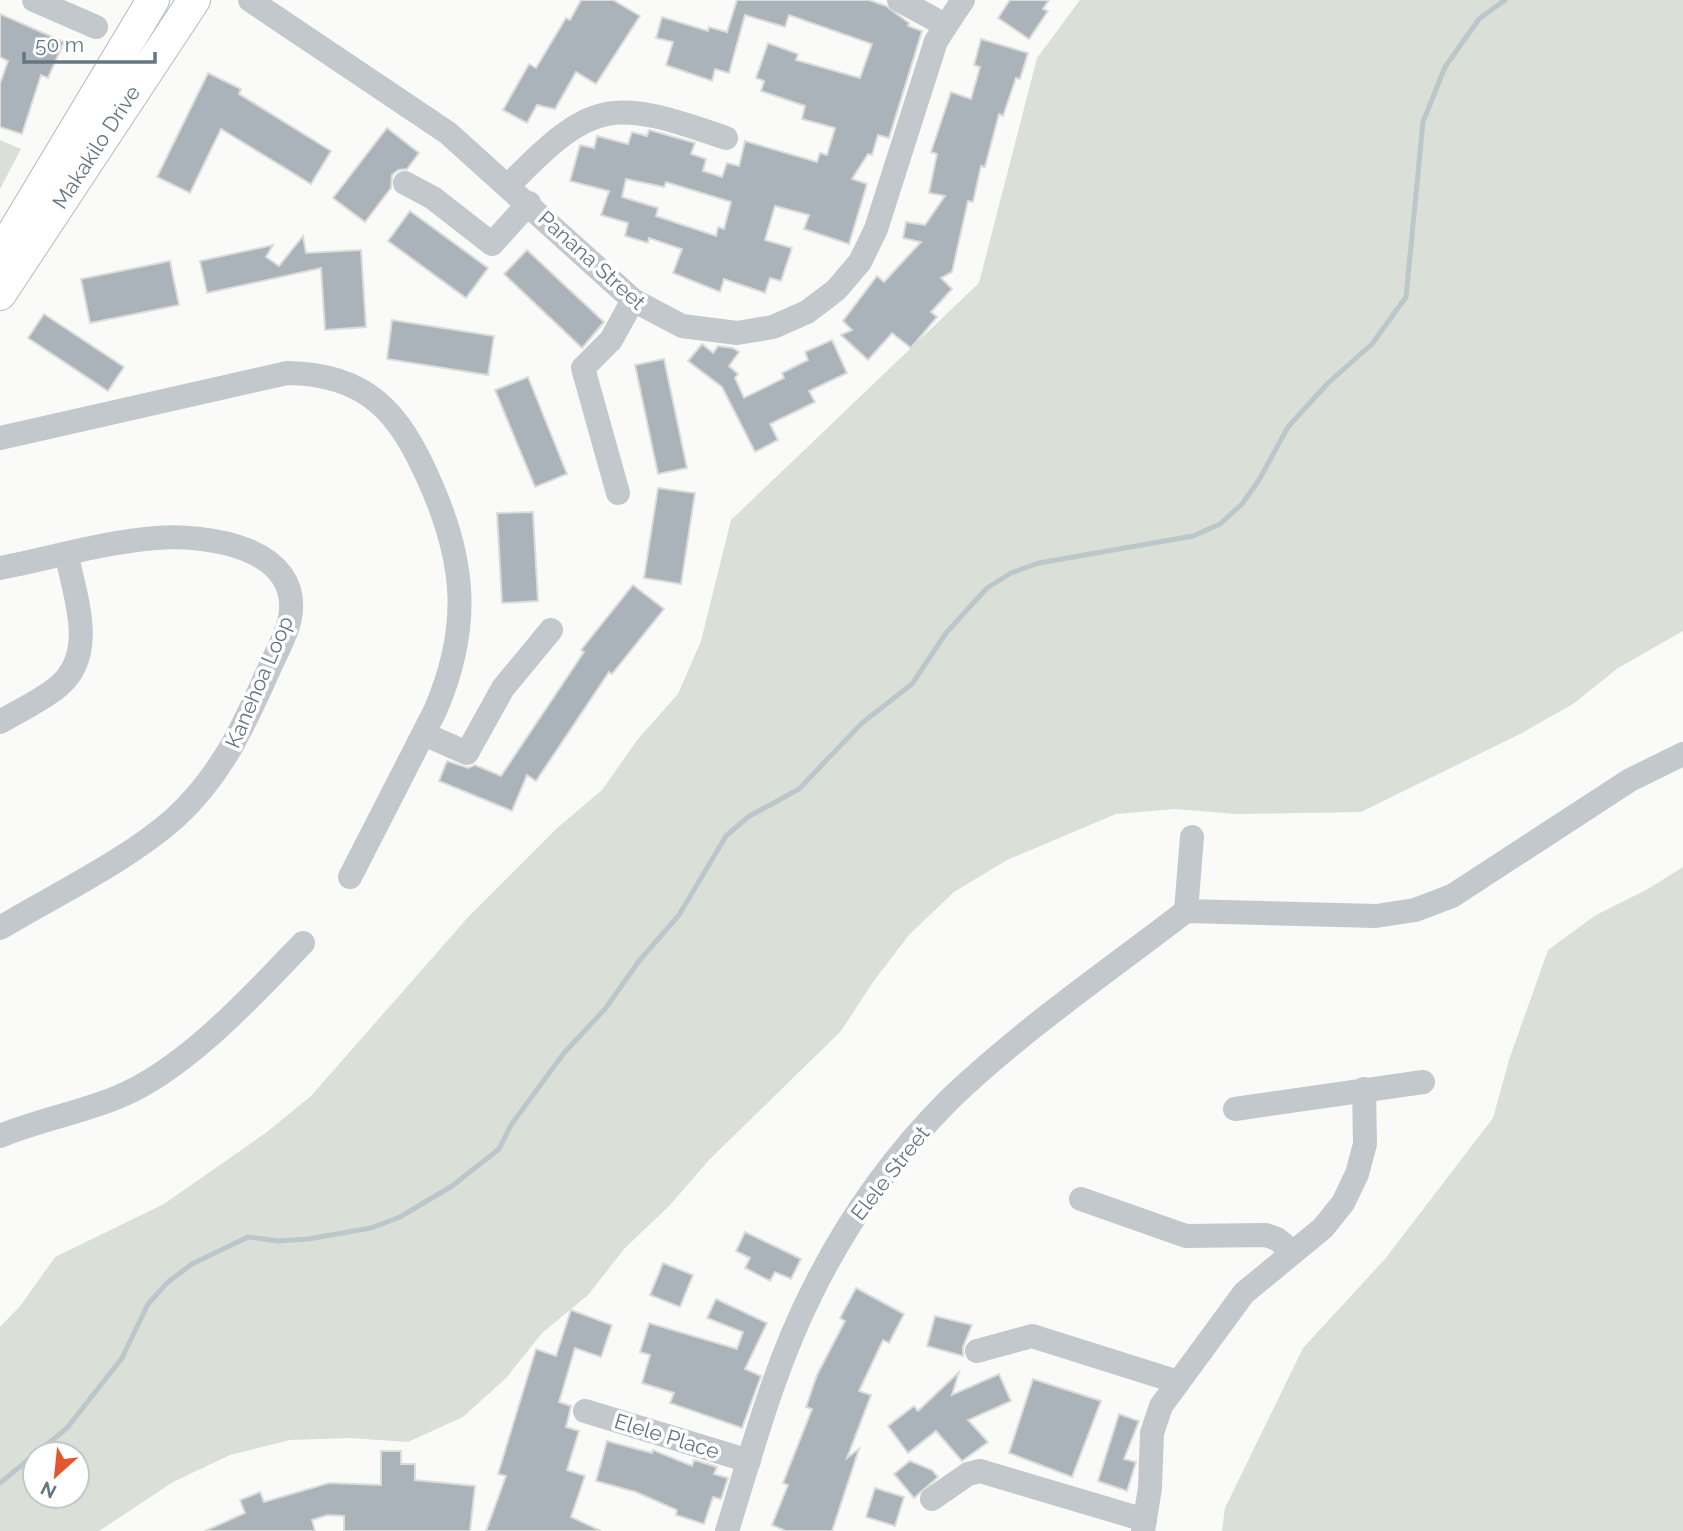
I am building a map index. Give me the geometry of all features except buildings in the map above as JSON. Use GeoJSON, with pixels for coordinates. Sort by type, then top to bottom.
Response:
{"type":"FeatureCollection","features":[{"type":"Feature","properties":{"kind":"main road","name":"Makakilo Drive"},"geometry":{"type":"LineString","coordinates":[[0,255],[153,0]]}},
{"type":"Feature","properties":{"kind":"main road","name":"Makakilo Drive"},"geometry":{"type":"LineString","coordinates":[[0,294],[194,0]]}},
{"type":"Feature","properties":{"kind":"street"},"geometry":{"type":"LineString","coordinates":[[34,0],[96,27]]}},
{"type":"Feature","properties":{"kind":"street","name":"Panana Street"},"geometry":{"type":"LineString","coordinates":[[250,0],[449,133],[633,300],[682,326],[737,333],[790,320],[836,290],[860,262],[876,229],[927,66],[944,25],[962,0]]}},
{"type":"Feature","properties":{"kind":"street"},"geometry":{"type":"LineString","coordinates":[[899,0],[944,25]]}},
{"type":"Feature","properties":{"kind":"street"},"geometry":{"type":"LineString","coordinates":[[509,185],[564,132],[602,115],[629,111],[656,115],[726,138]]}},
{"type":"Feature","properties":{"kind":"street"},"geometry":{"type":"LineString","coordinates":[[405,183],[433,198],[492,244],[529,203]]}},
{"type":"Feature","properties":{"kind":"street"},"geometry":{"type":"LineString","coordinates":[[618,493],[583,368],[611,340],[633,300]]}},
{"type":"Feature","properties":{"kind":"street"},"geometry":{"type":"LineString","coordinates":[[0,438],[287,373],[336,380],[373,399],[392,415],[412,442],[445,516],[459,572],[461,601],[454,657],[446,685],[351,877]]}},
{"type":"Feature","properties":{"kind":"street","name":"Kanehoa Loop"},"geometry":{"type":"LineString","coordinates":[[0,568],[157,538],[225,543],[253,552],[276,567],[289,591],[290,618],[239,738],[199,794],[147,839],[0,928]]}},
{"type":"Feature","properties":{"kind":"street"},"geometry":{"type":"LineString","coordinates":[[0,722],[55,690],[66,680],[77,660],[81,631],[67,556]]}},
{"type":"Feature","properties":{"kind":"street"},"geometry":{"type":"LineString","coordinates":[[424,734],[467,753],[503,688],[551,630]]}},
{"type":"Feature","properties":{"kind":"street"},"geometry":{"type":"LineString","coordinates":[[1192,837],[1186,911],[1376,916],[1425,907],[1469,886],[1620,787],[1683,754]]}},
{"type":"Feature","properties":{"kind":"street","name":"Elele Street"},"geometry":{"type":"LineString","coordinates":[[727,1531],[780,1366],[811,1292],[850,1223],[897,1158],[951,1099],[1011,1047],[1186,911]]}},
{"type":"Feature","properties":{"kind":"street"},"geometry":{"type":"LineString","coordinates":[[0,1136],[117,1098],[148,1081],[231,1017],[303,943]]}},
{"type":"Feature","properties":{"kind":"street"},"geometry":{"type":"LineString","coordinates":[[1236,1109],[1423,1082]]}},
{"type":"Feature","properties":{"kind":"street"},"geometry":{"type":"LineString","coordinates":[[932,1499],[968,1474],[980,1471],[1144,1526],[1154,1423],[1161,1406],[1244,1293],[1323,1228],[1351,1189],[1365,1143],[1364,1089]]}},
{"type":"Feature","properties":{"kind":"street"},"geometry":{"type":"LineString","coordinates":[[1081,1199],[1186,1236],[1266,1235],[1277,1239],[1293,1252]]}},
{"type":"Feature","properties":{"kind":"street"},"geometry":{"type":"LineString","coordinates":[[976,1350],[1021,1337],[1035,1337],[1178,1382]]}},
{"type":"Feature","properties":{"kind":"street","name":"Elele Place"},"geometry":{"type":"LineString","coordinates":[[584,1411],[749,1461]]}},
{"type":"Feature","properties":{"kind":"shaded area"},"geometry":{"type":"Polygon","coordinates":[[[1080,0],[1683,0],[1683,631],[1618,668],[1573,704],[1522,733],[1361,812],[1237,814],[1175,809],[1116,814],[1007,860],[954,892],[909,935],[873,982],[841,1031],[709,1160],[670,1205],[625,1248],[588,1295],[542,1333],[506,1378],[463,1417],[408,1442],[350,1438],[290,1440],[230,1455],[173,1482],[99,1531],[0,1531],[0,1327],[21,1305],[55,1257],[164,1204],[267,1132],[311,1096],[470,915],[556,829],[602,790],[638,739],[678,694],[701,641],[731,520],[979,283],[1037,58],[1080,0]]]}},
{"type":"Feature","properties":{"kind":"shaded area"},"geometry":{"type":"Polygon","coordinates":[[[0,140],[21,149],[0,189],[0,140]]]}},
{"type":"Feature","properties":{"kind":"shaded area"},"geometry":{"type":"Polygon","coordinates":[[[1683,867],[1683,1531],[1222,1531],[1225,1508],[1303,1348],[1385,1259],[1493,1118],[1509,1060],[1548,950],[1596,915],[1648,889],[1683,867]]]}},
{"type":"Feature","properties":{"kind":"waterway"},"geometry":{"type":"LineString","coordinates":[[0,1483],[67,1428],[122,1358],[148,1304],[168,1282],[192,1264],[248,1237],[278,1241],[308,1239],[371,1228],[400,1217],[452,1186],[499,1149],[511,1125],[564,1053],[605,1009],[639,961],[679,915],[726,836],[748,817],[799,789],[862,723],[912,684],[946,633],[987,588],[1011,573],[1039,563],[1193,536],[1220,524],[1242,504],[1259,480],[1288,427],[1328,383],[1372,344],[1406,297],[1423,122],[1445,67],[1479,19],[1505,0]]}}]}
